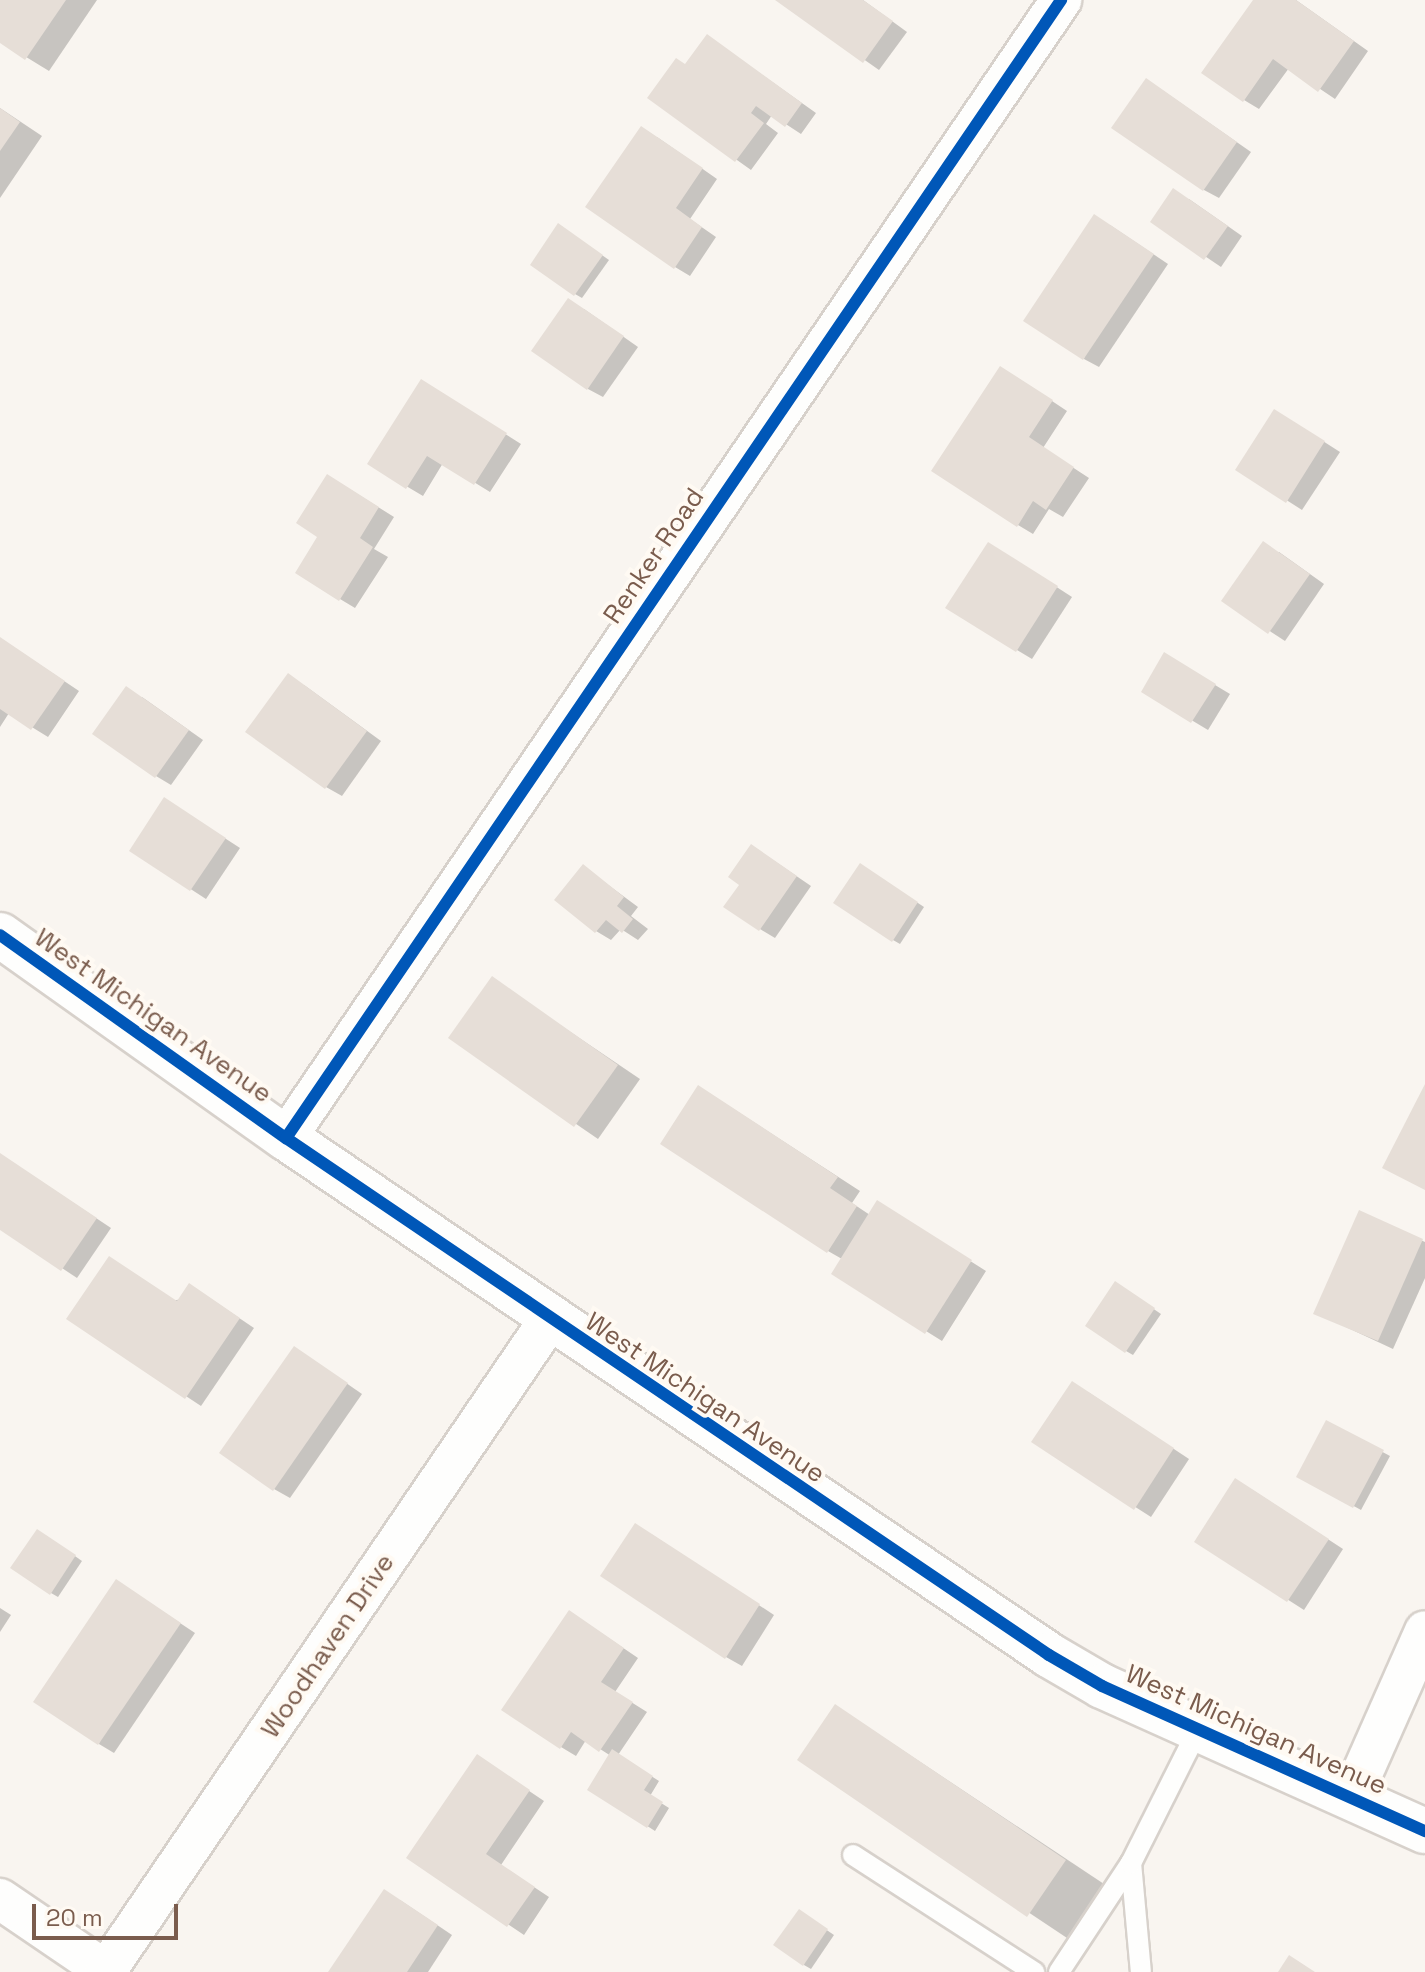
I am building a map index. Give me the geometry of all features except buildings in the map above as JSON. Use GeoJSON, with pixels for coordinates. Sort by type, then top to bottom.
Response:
{"type":"FeatureCollection","features":[{"type":"Feature","properties":{"kind":"street","name":"Renker Road"},"geometry":{"type":"LineString","coordinates":[[286,1138],[1061,0]]}},
{"type":"Feature","properties":{"kind":"street","name":"West Michigan Avenue"},"geometry":{"type":"LineString","coordinates":[[0,935],[286,1138],[1049,1655],[1198,1730],[1425,1831]]}},
{"type":"Feature","properties":{"kind":"street","name":"Woodhaven Drive"},"geometry":{"type":"LineString","coordinates":[[106,1971],[550,1319]]}},
{"type":"Feature","properties":{"kind":"street"},"geometry":{"type":"LineString","coordinates":[[1352,1796],[1425,1631]]}},
{"type":"Feature","properties":{"kind":"street"},"geometry":{"type":"LineString","coordinates":[[0,1899],[106,1971]]}},
{"type":"Feature","properties":{"kind":"lane"},"geometry":{"type":"LineString","coordinates":[[1059,1972],[1131,1863],[1198,1730]]}},
{"type":"Feature","properties":{"kind":"lane"},"geometry":{"type":"LineString","coordinates":[[853,1855],[1034,1972]]}},
{"type":"Feature","properties":{"kind":"lane"},"geometry":{"type":"LineString","coordinates":[[1131,1863],[1141,1972]]}},
{"type":"Feature","properties":{"kind":"cycle path"},"geometry":{"type":"LineString","coordinates":[[286,1138],[1061,0]]}},
{"type":"Feature","properties":{"kind":"cycle path"},"geometry":{"type":"LineString","coordinates":[[0,935],[286,1138],[1049,1655],[1102,1686],[1425,1831]]}}]}
